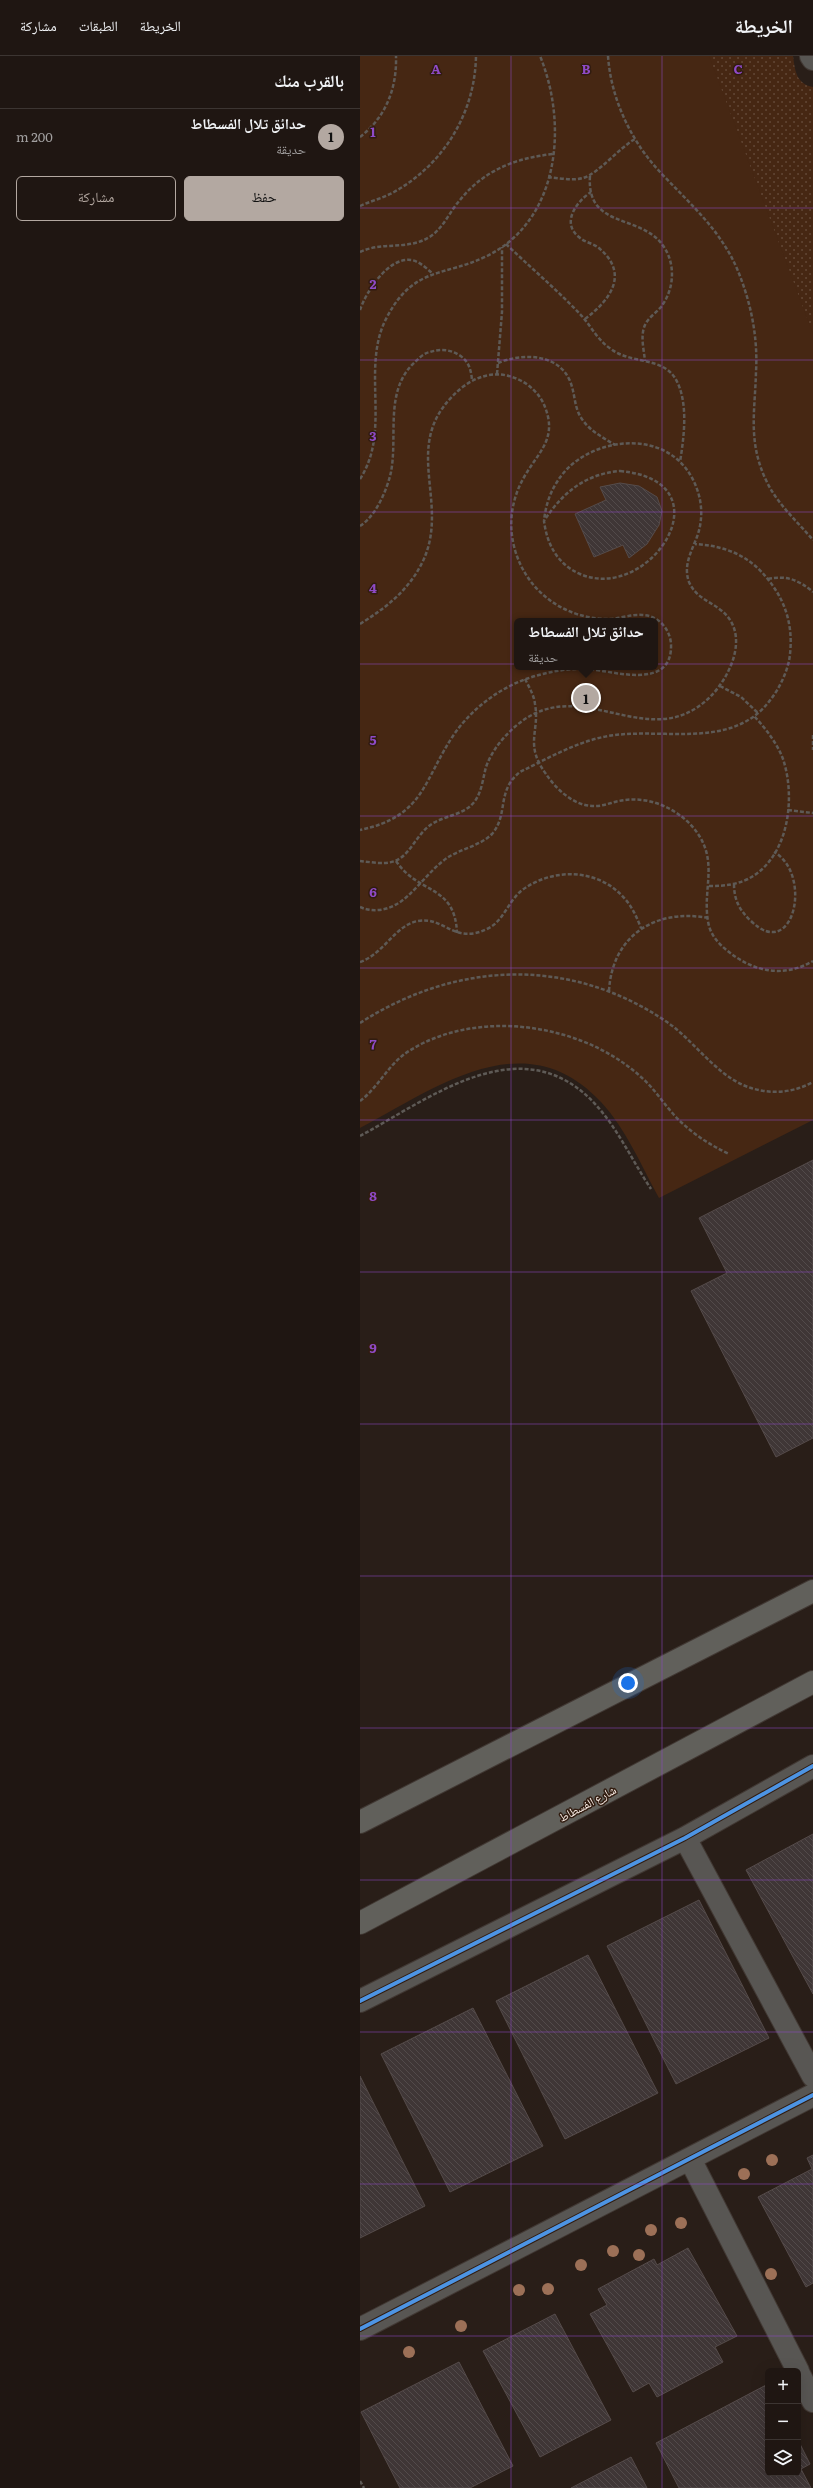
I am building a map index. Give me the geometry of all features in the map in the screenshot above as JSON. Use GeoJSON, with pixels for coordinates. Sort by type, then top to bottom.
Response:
{"type":"FeatureCollection","features":[{"type":"Feature","properties":{"kind":"main road"},"geometry":{"type":"LineString","coordinates":[[360,1822],[813,1591]]}},
{"type":"Feature","properties":{"kind":"main road","name":"شارع الفسطاط"},"geometry":{"type":"LineString","coordinates":[[360,1923],[813,1682]]}},
{"type":"Feature","properties":{"kind":"street"},"geometry":{"type":"LineString","coordinates":[[360,2001],[685,1838],[813,1766]]}},
{"type":"Feature","properties":{"kind":"street"},"geometry":{"type":"LineString","coordinates":[[685,1838],[813,2076]]}},
{"type":"Feature","properties":{"kind":"street"},"geometry":{"type":"LineString","coordinates":[[360,2329],[813,2095]]}},
{"type":"Feature","properties":{"kind":"street"},"geometry":{"type":"LineString","coordinates":[[690,2159],[796,2368]]}},
{"type":"Feature","properties":{"kind":"street"},"geometry":{"type":"LineString","coordinates":[[801,2377],[813,2401]]}},
{"type":"Feature","properties":{"kind":"path"},"geometry":{"type":"LineString","coordinates":[[360,137],[378,119],[388,104],[394,87],[396,56]]}},
{"type":"Feature","properties":{"kind":"path"},"geometry":{"type":"LineString","coordinates":[[360,206],[393,192],[414,179],[433,162],[449,143],[461,121],[470,97],[475,73],[476,56]]}},
{"type":"Feature","properties":{"kind":"path"},"geometry":{"type":"LineString","coordinates":[[360,479],[371,457],[374,441],[376,349],[386,318],[402,296],[418,281],[432,273],[486,256],[506,244],[529,221],[544,192],[554,154],[556,116],[553,98],[540,56]]}},
{"type":"Feature","properties":{"kind":"path"},"geometry":{"type":"LineString","coordinates":[[608,56],[617,100],[635,139],[660,172],[712,225],[738,270],[747,295],[756,346],[752,418],[758,459],[775,496],[813,540]]}},
{"type":"Feature","properties":{"kind":"path"},"geometry":{"type":"LineString","coordinates":[[548,177],[577,179],[590,176],[620,148],[635,139]]}},
{"type":"Feature","properties":{"kind":"path"},"geometry":{"type":"LineString","coordinates":[[360,252],[379,246],[407,245],[419,242],[441,227],[459,201],[485,176],[518,160],[554,154]]}},
{"type":"Feature","properties":{"kind":"path"},"geometry":{"type":"LineString","coordinates":[[590,176],[591,192],[599,209],[606,215],[647,230],[664,247],[670,259],[672,271],[668,295],[649,320],[643,331],[645,362]]}},
{"type":"Feature","properties":{"kind":"path"},"geometry":{"type":"LineString","coordinates":[[585,319],[610,297],[615,280],[614,270],[606,254],[599,247],[578,237],[571,226],[570,219],[576,206],[591,192]]}},
{"type":"Feature","properties":{"kind":"path"},"geometry":{"type":"LineString","coordinates":[[506,244],[585,319],[609,349],[632,360],[662,365],[675,377],[678,385],[683,422],[680,462]]}},
{"type":"Feature","properties":{"kind":"path"},"geometry":{"type":"LineString","coordinates":[[497,374],[502,312],[502,247]]}},
{"type":"Feature","properties":{"kind":"path"},"geometry":{"type":"LineString","coordinates":[[360,310],[379,278],[397,262],[404,260],[418,262],[432,273]]}},
{"type":"Feature","properties":{"kind":"path"},"geometry":{"type":"LineString","coordinates":[[360,526],[375,509],[386,490],[394,457],[396,397],[400,383],[411,366],[427,352],[448,350],[459,354],[467,362],[471,370],[472,380]]}},
{"type":"Feature","properties":{"kind":"path"},"geometry":{"type":"LineString","coordinates":[[498,363],[509,358],[533,356],[556,364],[569,379],[576,407],[585,424],[592,431],[616,445]]}},
{"type":"Feature","properties":{"kind":"path"},"geometry":{"type":"LineString","coordinates":[[360,624],[391,603],[405,590],[424,559],[430,542],[432,523],[432,505],[427,466],[428,446],[434,427],[443,409],[455,393],[472,380],[497,374],[518,380],[537,393],[544,405],[548,420],[548,434],[544,449],[524,476],[512,508],[512,542],[524,574],[547,599],[578,616],[595,618]]}},
{"type":"Feature","properties":{"kind":"path"},"geometry":{"type":"LineString","coordinates":[[360,861],[384,863],[396,861],[406,853],[415,839],[432,824],[470,807],[480,791],[487,764],[495,749],[506,734],[536,714],[568,705],[584,706],[637,720],[656,721],[675,717],[692,710],[708,699],[720,686],[732,664],[735,652],[734,630],[724,613],[699,597],[689,581],[687,562],[702,515],[701,500],[690,473],[680,462],[661,449],[650,445],[638,443],[616,445],[589,453],[567,470],[551,492],[546,506],[544,521],[546,536],[552,550],[561,562],[573,571],[587,577],[602,579],[629,574],[649,561],[665,542],[672,529],[675,509],[672,499],[660,482],[642,474],[613,471],[596,475],[580,483],[566,494],[544,521]]}},
{"type":"Feature","properties":{"kind":"path"},"geometry":{"type":"LineString","coordinates":[[360,907],[375,910],[395,905],[404,900],[418,884],[448,857],[491,834],[501,816],[503,798],[508,784],[520,772],[603,737],[715,732],[733,728],[758,714],[776,693],[788,666],[790,651],[789,620],[784,605],[768,579],[756,566],[728,549],[694,544]]}},
{"type":"Feature","properties":{"kind":"path"},"geometry":{"type":"LineString","coordinates":[[768,579],[787,578],[804,584],[813,592]]}},
{"type":"Feature","properties":{"kind":"path"},"geometry":{"type":"LineString","coordinates":[[622,618],[641,614],[654,618]]}},
{"type":"Feature","properties":{"kind":"path"},"geometry":{"type":"LineString","coordinates":[[595,670],[640,676],[651,675],[661,668],[669,659],[671,647],[669,635],[663,624],[658,620]]}},
{"type":"Feature","properties":{"kind":"path"},"geometry":{"type":"LineString","coordinates":[[360,830],[387,822],[416,800],[428,785],[456,731],[470,715],[486,701],[524,679],[566,670]]}},
{"type":"Feature","properties":{"kind":"path"},"geometry":{"type":"LineString","coordinates":[[524,679],[533,696],[536,714],[533,736],[539,763],[546,774],[564,794],[581,804],[600,806],[624,800],[640,799],[655,802],[681,815],[700,838],[706,852],[709,886],[708,918],[710,927],[720,945],[741,961],[753,967],[780,972],[793,970],[813,961]]}},
{"type":"Feature","properties":{"kind":"path"},"geometry":{"type":"LineString","coordinates":[[720,686],[741,697],[758,714]]}},
{"type":"Feature","properties":{"kind":"path"},"geometry":{"type":"LineString","coordinates":[[709,886],[734,884],[756,873],[774,852],[784,832],[788,810],[787,776],[782,758],[775,743],[754,716]]}},
{"type":"Feature","properties":{"kind":"path"},"geometry":{"type":"LineString","coordinates":[[813,735],[813,750]]}},
{"type":"Feature","properties":{"kind":"path"},"geometry":{"type":"LineString","coordinates":[[788,810],[813,812]]}},
{"type":"Feature","properties":{"kind":"path"},"geometry":{"type":"LineString","coordinates":[[774,852],[785,855]]}},
{"type":"Feature","properties":{"kind":"path"},"geometry":{"type":"LineString","coordinates":[[396,861],[405,874],[418,884],[440,894],[448,902],[455,916],[457,933]]}},
{"type":"Feature","properties":{"kind":"path"},"geometry":{"type":"LineString","coordinates":[[360,962],[382,950],[403,927],[410,923],[428,921],[457,933],[468,934],[488,929],[497,922],[520,892],[539,880],[566,874],[582,875],[612,888],[625,899],[641,928]]}},
{"type":"Feature","properties":{"kind":"path"},"geometry":{"type":"LineString","coordinates":[[734,884],[736,902],[754,924],[773,931],[788,928]]}},
{"type":"Feature","properties":{"kind":"path"},"geometry":{"type":"LineString","coordinates":[[609,991],[614,962],[630,938],[641,928],[673,916],[708,918]]}},
{"type":"Feature","properties":{"kind":"path"},"geometry":{"type":"LineString","coordinates":[[360,1023],[410,995],[465,978],[494,975],[552,976],[581,982],[609,991],[632,1001],[676,1028],[729,1077],[743,1084],[758,1090],[774,1092],[790,1091],[813,1082]]}},
{"type":"Feature","properties":{"kind":"path"},"geometry":{"type":"LineString","coordinates":[[360,1101],[394,1063],[423,1043],[458,1031],[491,1027],[524,1027],[576,1039],[622,1061],[641,1077],[690,1130],[708,1144],[729,1154]]}},
{"type":"Feature","properties":{"kind":"path"},"geometry":{"type":"LineString","coordinates":[[360,1136],[473,1076],[503,1069],[528,1069],[566,1081],[582,1092],[596,1105],[651,1189]]}},
{"type":"Feature","properties":{"kind":"path"},"geometry":{"type":"LineString","coordinates":[[360,2481],[364,2488]]}},
{"type":"Feature","properties":{"kind":"shaded area"},"geometry":{"type":"Polygon","coordinates":[[[360,56],[709,56],[813,334],[813,1120],[659,1198],[640,1161],[618,1124],[601,1102],[572,1078],[542,1066],[511,1064],[480,1069],[419,1096],[360,1128],[360,56]]]}},
{"type":"Feature","properties":{"kind":"shaded area"},"geometry":{"type":"Polygon","coordinates":[[[624,56],[793,56],[797,76],[803,83],[813,87],[813,526],[624,56]]]}},
{"type":"Feature","properties":{"kind":"building"},"geometry":{"type":"Polygon","coordinates":[[[620,483],[639,486],[657,497],[662,511],[659,525],[647,544],[629,558],[623,545],[594,557],[575,514],[606,500],[600,487],[620,483]]]}},
{"type":"Feature","properties":{"kind":"building"},"geometry":{"type":"Polygon","coordinates":[[[813,1160],[813,1438],[776,1457],[691,1291],[727,1273],[699,1218],[813,1160]]]}},
{"type":"Feature","properties":{"kind":"building"},"geometry":{"type":"Polygon","coordinates":[[[813,1834],[813,1994],[746,1870],[813,1834]]]}},
{"type":"Feature","properties":{"kind":"building"},"geometry":{"type":"Polygon","coordinates":[[[699,1900],[769,2038],[676,2084],[607,1946],[699,1900]]]}},
{"type":"Feature","properties":{"kind":"building"},"geometry":{"type":"Polygon","coordinates":[[[588,1955],[658,2093],[565,2139],[496,2001],[588,1955]]]}},
{"type":"Feature","properties":{"kind":"building"},"geometry":{"type":"Polygon","coordinates":[[[473,2008],[543,2146],[450,2192],[381,2054],[473,2008]]]}},
{"type":"Feature","properties":{"kind":"building"},"geometry":{"type":"Polygon","coordinates":[[[360,2076],[425,2206],[360,2238],[360,2076]]]}},
{"type":"Feature","properties":{"kind":"building"},"geometry":{"type":"Polygon","coordinates":[[[813,2155],[813,2283],[806,2287],[758,2197],[812,2169],[807,2158],[813,2155]]]}},
{"type":"Feature","properties":{"kind":"building"},"geometry":{"type":"Polygon","coordinates":[[[688,2248],[737,2336],[715,2347],[723,2362],[657,2397],[649,2383],[633,2392],[590,2314],[607,2305],[598,2289],[654,2259],[657,2265],[688,2248]]]}},
{"type":"Feature","properties":{"kind":"building"},"geometry":{"type":"Polygon","coordinates":[[[555,2314],[611,2420],[540,2457],[483,2351],[555,2314]]]}},
{"type":"Feature","properties":{"kind":"building"},"geometry":{"type":"Polygon","coordinates":[[[459,2362],[513,2466],[470,2488],[400,2488],[361,2412],[459,2362]]]}},
{"type":"Feature","properties":{"kind":"building"},"geometry":{"type":"Polygon","coordinates":[[[765,2386],[765,2476],[801,2476],[801,2469],[811,2488],[679,2488],[656,2443],[765,2386]]]}},
{"type":"Feature","properties":{"kind":"building"},"geometry":{"type":"Polygon","coordinates":[[[801,2446],[810,2464],[801,2469],[801,2446]]]}},
{"type":"Feature","properties":{"kind":"building"},"geometry":{"type":"Polygon","coordinates":[[[631,2457],[647,2488],[571,2488],[631,2457]]]}},
{"type":"Feature","properties":{"kind":"cycle path"},"geometry":{"type":"LineString","coordinates":[[360,2001],[685,1838],[813,1766]]}},
{"type":"Feature","properties":{"kind":"cycle path"},"geometry":{"type":"LineString","coordinates":[[360,2329],[813,2095]]}},
{"type":"Feature","properties":{"kind":"place","name":"حدائق تلال الفسطاط"},"geometry":{"type":"Point","coordinates":[586,698]}}]}
